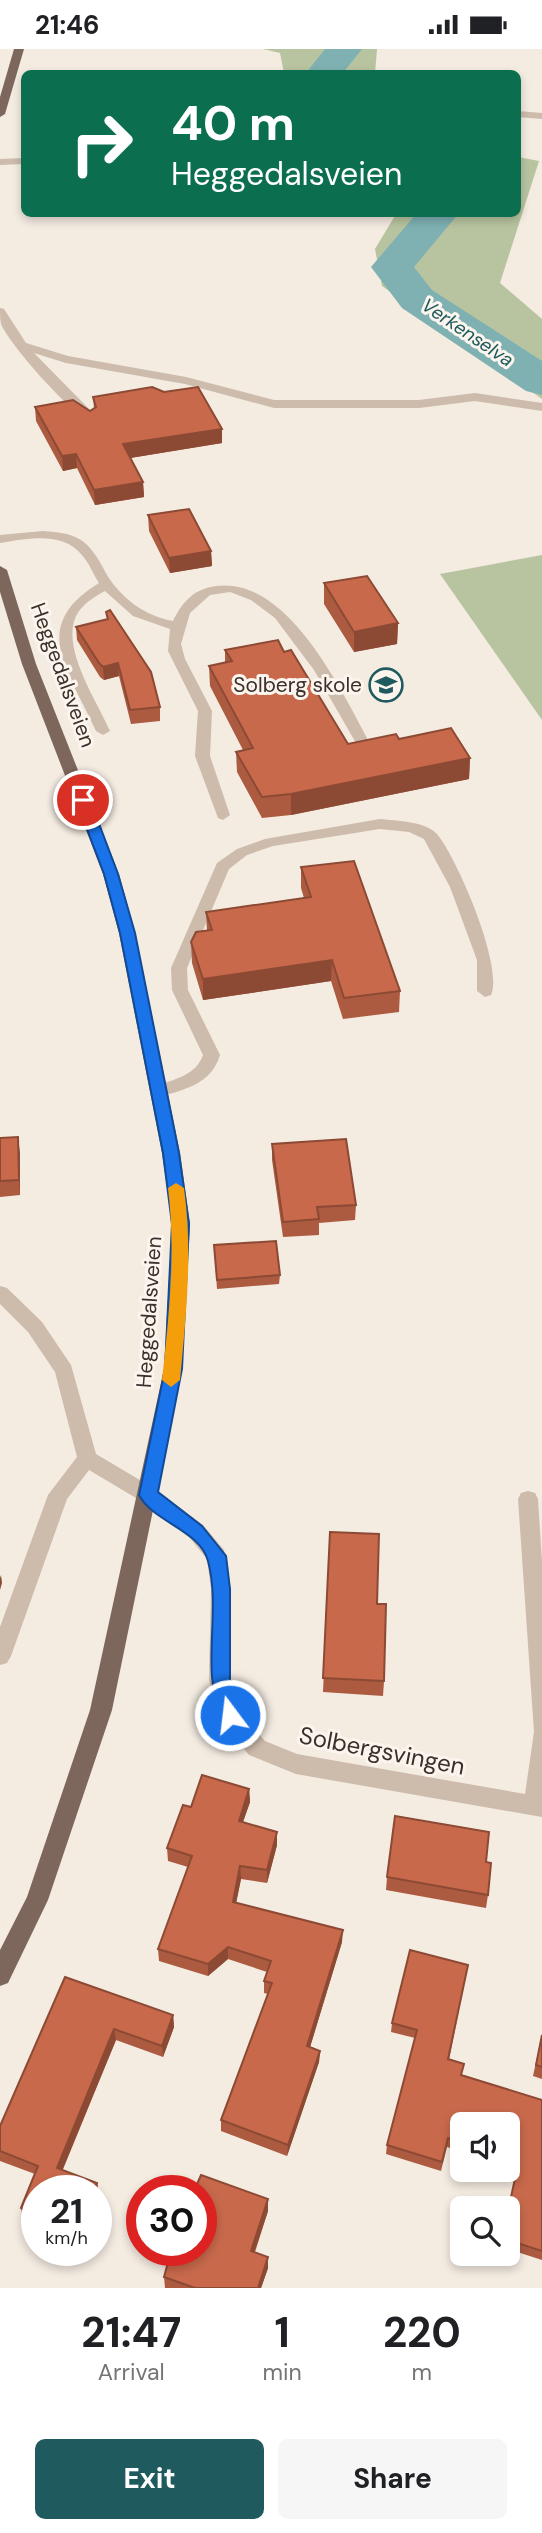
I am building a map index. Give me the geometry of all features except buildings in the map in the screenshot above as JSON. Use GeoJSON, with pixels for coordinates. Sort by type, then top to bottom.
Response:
{"type":"FeatureCollection","features":[{"type":"Feature","properties":{"kind":"main road"},"geometry":{"type":"LineString","coordinates":[[0,114],[19,49]]}},
{"type":"Feature","properties":{"kind":"main road","name":"Heggedalsveien"},"geometry":{"type":"LineString","coordinates":[[0,570],[29,664],[111,874],[127,933],[159,1091],[181,1224],[180,1289],[173,1369],[101,1710],[37,1899],[0,1975]]}},
{"type":"Feature","properties":{"kind":"street"},"geometry":{"type":"LineString","coordinates":[[521,114],[542,116]]}},
{"type":"Feature","properties":{"kind":"street"},"geometry":{"type":"LineString","coordinates":[[0,162],[21,161]]}},
{"type":"Feature","properties":{"kind":"street"},"geometry":{"type":"LineString","coordinates":[[0,311],[6,324],[23,346],[90,418]]}},
{"type":"Feature","properties":{"kind":"street"},"geometry":{"type":"LineString","coordinates":[[23,346],[66,359],[186,381],[274,404],[419,404],[475,397],[542,407]]}},
{"type":"Feature","properties":{"kind":"street"},"geometry":{"type":"LineString","coordinates":[[0,539],[31,535],[68,539],[86,549],[107,584],[130,608],[150,622],[178,626]]}},
{"type":"Feature","properties":{"kind":"street"},"geometry":{"type":"LineString","coordinates":[[103,731],[69,662],[65,626],[80,601],[107,584]]}},
{"type":"Feature","properties":{"kind":"street"},"geometry":{"type":"LineString","coordinates":[[223,815],[201,748],[206,712],[173,647],[178,626],[193,599],[207,590],[228,587],[246,590],[260,598],[307,647],[365,747]]}},
{"type":"Feature","properties":{"kind":"street"},"geometry":{"type":"LineString","coordinates":[[159,1091],[189,1083],[202,1075],[212,1058],[212,1046],[184,1003],[177,981],[179,968],[222,866],[242,852],[270,842],[380,824],[412,828],[430,836],[458,887],[485,960],[485,991]]}},
{"type":"Feature","properties":{"kind":"street"},"geometry":{"type":"LineString","coordinates":[[0,1293],[35,1327],[64,1370],[87,1459],[58,1495],[0,1656]]}},
{"type":"Feature","properties":{"kind":"street","name":"Solbergsvingen"},"geometry":{"type":"LineString","coordinates":[[87,1459],[148,1495],[196,1531],[217,1556],[221,1589],[220,1680],[230,1715],[257,1748],[296,1764],[538,1807]]}},
{"type":"Feature","properties":{"kind":"street"},"geometry":{"type":"LineString","coordinates":[[528,1499],[542,1727]]}},
{"type":"Feature","properties":{"kind":"street"},"geometry":{"type":"LineString","coordinates":[[538,1807],[542,1738]]}},
{"type":"Feature","properties":{"kind":"green space"},"geometry":{"type":"Polygon","coordinates":[[[263,49],[377,49],[375,70],[283,70],[280,53],[263,49]]]}},
{"type":"Feature","properties":{"kind":"green space"},"geometry":{"type":"Polygon","coordinates":[[[521,158],[539,161],[500,283],[542,319],[542,399],[382,286],[375,249],[394,217],[521,217],[521,158]]]}},
{"type":"Feature","properties":{"kind":"green space"},"geometry":{"type":"Polygon","coordinates":[[[542,555],[542,720],[440,574],[542,555]]]}},
{"type":"Feature","properties":{"kind":"waterway","name":"Verkenselva"},"geometry":{"type":"LineString","coordinates":[[326,70],[344,49]]}},
{"type":"Feature","properties":{"kind":"waterway","name":"Verkenselva"},"geometry":{"type":"LineString","coordinates":[[436,217],[392,267],[417,299],[542,381]]}},
{"type":"Feature","properties":{"kind":"slow traffic"},"geometry":{"type":"LineString","coordinates":[[171,1380],[180,1289],[181,1224],[176,1188]]}},
{"type":"Feature","properties":{"kind":"place","name":"Solberg skole"},"geometry":{"type":"Point","coordinates":[386,685]}},
{"type":"Feature","properties":{"kind":"route"},"geometry":{"type":"LineString","coordinates":[[83,800],[111,874],[127,933],[171,1153],[181,1224],[180,1289],[173,1369],[148,1495],[196,1531],[217,1556],[221,1589],[220,1680],[230,1715]]}}]}
